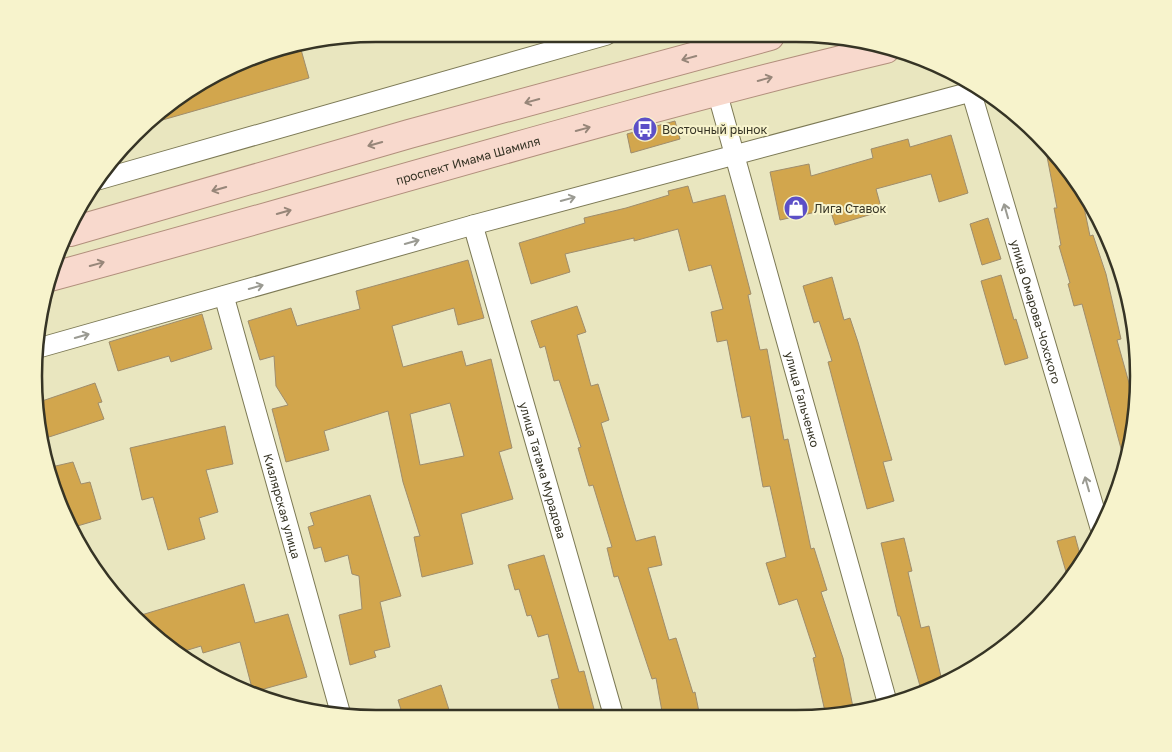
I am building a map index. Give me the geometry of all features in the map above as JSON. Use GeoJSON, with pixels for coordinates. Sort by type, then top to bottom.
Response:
{"type":"FeatureCollection","features":[{"type":"Feature","properties":{"kind":"main road"},"geometry":{"type":"LineString","coordinates":[[76,230],[409,134],[748,42]]}},
{"type":"Feature","properties":{"kind":"main road","name":"проспект Имама Шамиля"},"geometry":{"type":"LineString","coordinates":[[59,274],[718,92],[874,52]]}},
{"type":"Feature","properties":{"kind":"street"},"geometry":{"type":"LineString","coordinates":[[108,177],[581,42]]}},
{"type":"Feature","properties":{"kind":"street"},"geometry":{"type":"LineString","coordinates":[[44,347],[473,225],[970,91]]}},
{"type":"Feature","properties":{"kind":"street","name":"улица Гальченко"},"geometry":{"type":"LineString","coordinates":[[718,92],[886,697]]}},
{"type":"Feature","properties":{"kind":"street","name":"улица Омарова-Чохского"},"geometry":{"type":"LineString","coordinates":[[977,96],[1097,519]]}},
{"type":"Feature","properties":{"kind":"street","name":"улица Татама Мурадова"},"geometry":{"type":"LineString","coordinates":[[473,225],[612,710]]}},
{"type":"Feature","properties":{"kind":"street","name":"Кизлярская улица"},"geometry":{"type":"LineString","coordinates":[[224,296],[339,708]]}},
{"type":"Feature","properties":{"kind":"building"},"geometry":{"type":"Polygon","coordinates":[[[301,51],[309,78],[162,120],[209,87],[269,60],[301,51]]]}},
{"type":"Feature","properties":{"kind":"building"},"geometry":{"type":"Polygon","coordinates":[[[675,121],[680,139],[631,153],[627,134],[675,121]]]}},
{"type":"Feature","properties":{"kind":"building"},"geometry":{"type":"Polygon","coordinates":[[[951,135],[968,193],[939,202],[931,174],[876,189],[882,211],[835,225],[830,209],[780,220],[770,172],[809,164],[811,176],[873,158],[871,149],[908,139],[910,147],[951,135]]]}},
{"type":"Feature","properties":{"kind":"building"},"geometry":{"type":"Polygon","coordinates":[[[1047,156],[1084,208],[1090,236],[1093,235],[1106,274],[1121,339],[1117,340],[1130,385],[1127,420],[1121,449],[1082,304],[1074,306],[1068,284],[1070,283],[1059,246],[1061,245],[1054,208],[1057,208],[1047,156]]]}},
{"type":"Feature","properties":{"kind":"building"},"geometry":{"type":"Polygon","coordinates":[[[688,186],[693,203],[725,195],[751,294],[748,295],[760,350],[767,349],[784,440],[788,439],[811,549],[814,548],[827,590],[821,592],[843,658],[852,705],[824,708],[813,658],[816,657],[797,599],[779,605],[766,563],[786,557],[770,486],[763,487],[750,416],[742,418],[727,340],[717,342],[711,312],[723,309],[711,265],[689,271],[678,229],[634,241],[634,238],[565,254],[570,272],[531,284],[519,243],[585,223],[584,218],[669,195],[668,191],[688,186]]]}},
{"type":"Feature","properties":{"kind":"building"},"geometry":{"type":"Polygon","coordinates":[[[988,218],[1001,259],[982,265],[970,224],[988,218]]]}},
{"type":"Feature","properties":{"kind":"building"},"geometry":{"type":"Polygon","coordinates":[[[468,260],[484,318],[458,325],[454,308],[392,326],[403,367],[462,351],[466,366],[491,359],[512,448],[499,452],[513,499],[461,514],[473,564],[422,577],[414,537],[420,536],[403,482],[388,411],[324,431],[329,450],[286,462],[272,409],[288,405],[276,386],[274,356],[260,360],[248,321],[291,308],[297,326],[360,309],[356,291],[468,260]],[[450,403],[410,414],[420,465],[464,456],[450,403]]]}},
{"type":"Feature","properties":{"kind":"building"},"geometry":{"type":"Polygon","coordinates":[[[1001,275],[1014,320],[1016,319],[1028,358],[1005,365],[981,281],[1001,275]]]}},
{"type":"Feature","properties":{"kind":"building"},"geometry":{"type":"Polygon","coordinates":[[[832,277],[844,320],[850,318],[858,342],[892,460],[883,462],[894,501],[867,509],[828,362],[832,361],[819,321],[814,323],[803,286],[832,277]]]}},
{"type":"Feature","properties":{"kind":"building"},"geometry":{"type":"Polygon","coordinates":[[[577,306],[586,332],[577,335],[591,386],[598,384],[609,420],[601,423],[623,498],[636,541],[655,536],[662,565],[648,568],[669,640],[676,638],[693,693],[695,692],[699,710],[662,710],[656,678],[652,679],[618,576],[614,577],[607,548],[612,547],[593,485],[589,486],[578,448],[581,447],[559,380],[554,381],[545,346],[540,348],[531,321],[577,306]]]}},
{"type":"Feature","properties":{"kind":"building"},"geometry":{"type":"Polygon","coordinates":[[[202,314],[212,349],[171,362],[169,356],[118,371],[109,342],[202,314]]]}},
{"type":"Feature","properties":{"kind":"building"},"geometry":{"type":"Polygon","coordinates":[[[95,383],[102,402],[98,403],[104,419],[48,437],[43,401],[95,383]]]}},
{"type":"Feature","properties":{"kind":"building"},"geometry":{"type":"Polygon","coordinates":[[[225,426],[233,464],[206,470],[218,512],[199,518],[205,539],[168,550],[153,497],[142,500],[130,448],[225,426]]]}},
{"type":"Feature","properties":{"kind":"building"},"geometry":{"type":"Polygon","coordinates":[[[73,462],[81,484],[90,482],[101,519],[78,526],[68,504],[55,466],[73,462]]]}},
{"type":"Feature","properties":{"kind":"building"},"geometry":{"type":"Polygon","coordinates":[[[370,495],[401,596],[380,602],[390,647],[374,651],[376,657],[350,665],[339,615],[362,609],[359,576],[352,574],[348,555],[325,562],[321,547],[314,549],[308,527],[314,525],[310,513],[370,495]]]}},
{"type":"Feature","properties":{"kind":"building"},"geometry":{"type":"Polygon","coordinates":[[[1075,536],[1079,552],[1066,572],[1057,541],[1075,536]]]}},
{"type":"Feature","properties":{"kind":"building"},"geometry":{"type":"Polygon","coordinates":[[[904,538],[912,571],[908,572],[921,628],[929,626],[941,676],[920,686],[900,616],[898,616],[881,543],[904,538]]]}},
{"type":"Feature","properties":{"kind":"building"},"geometry":{"type":"Polygon","coordinates":[[[544,555],[579,672],[584,671],[594,710],[559,710],[551,680],[559,678],[548,634],[538,637],[531,615],[527,616],[519,589],[515,590],[508,565],[544,555]]]}},
{"type":"Feature","properties":{"kind":"building"},"geometry":{"type":"Polygon","coordinates":[[[244,584],[255,623],[288,614],[307,677],[262,689],[251,685],[240,642],[203,653],[201,646],[187,650],[173,641],[143,615],[244,584]]]}},
{"type":"Feature","properties":{"kind":"building"},"geometry":{"type":"Polygon","coordinates":[[[441,685],[449,710],[401,710],[398,700],[441,685]]]}},
{"type":"Feature","properties":{"kind":"place","name":"Восточный рынок"},"geometry":{"type":"Point","coordinates":[645,129]}},
{"type":"Feature","properties":{"kind":"place","name":"Лига Ставок"},"geometry":{"type":"Point","coordinates":[796,208]}}]}
